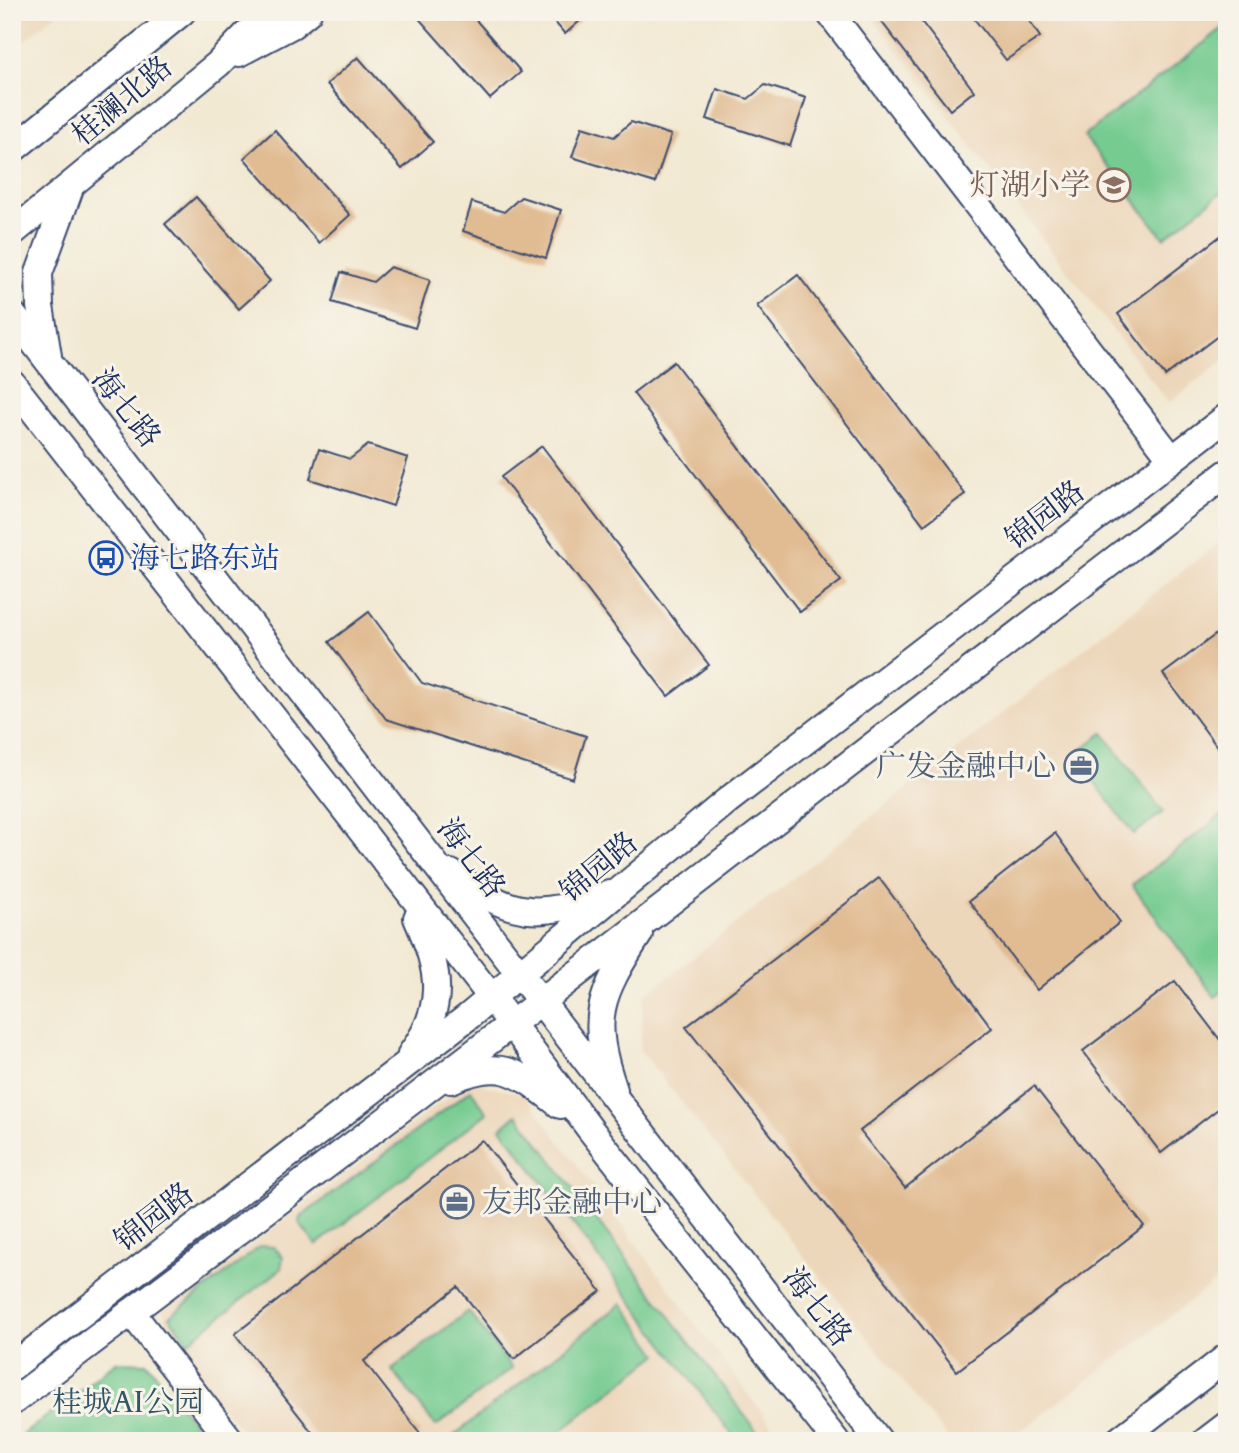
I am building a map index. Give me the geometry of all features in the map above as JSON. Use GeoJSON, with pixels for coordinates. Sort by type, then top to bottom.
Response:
{"type":"FeatureCollection","features":[{"type":"Feature","properties":{"kind":"main road","name":"桂澜北路"},"geometry":{"type":"LineString","coordinates":[[12,233],[218,64],[268,12]]}},
{"type":"Feature","properties":{"kind":"main road"},"geometry":{"type":"LineString","coordinates":[[218,64],[292,26],[308,12]]}},
{"type":"Feature","properties":{"kind":"main road"},"geometry":{"type":"LineString","coordinates":[[829,12],[1172,459]]}},
{"type":"Feature","properties":{"kind":"main road","name":"桂澜北路"},"geometry":{"type":"LineString","coordinates":[[15,146],[176,15]]}},
{"type":"Feature","properties":{"kind":"main road"},"geometry":{"type":"LineString","coordinates":[[49,362],[40,306],[39,273],[70,188]]}},
{"type":"Feature","properties":{"kind":"main road","name":"海七路"},"geometry":{"type":"LineString","coordinates":[[12,314],[518,976],[878,1441]]}},
{"type":"Feature","properties":{"kind":"main road"},"geometry":{"type":"LineString","coordinates":[[14,387],[492,998],[590,1129],[836,1441]]}},
{"type":"Feature","properties":{"kind":"main road","name":"锦园路"},"geometry":{"type":"LineString","coordinates":[[12,1367],[492,998],[727,802],[1227,417]]}},
{"type":"Feature","properties":{"kind":"main road","name":"锦园路"},"geometry":{"type":"LineString","coordinates":[[12,1402],[418,1096],[1227,473]]}},
{"type":"Feature","properties":{"kind":"main road"},"geometry":{"type":"LineString","coordinates":[[431,859],[489,900],[514,909],[540,912],[571,907],[624,889]]}},
{"type":"Feature","properties":{"kind":"main road"},"geometry":{"type":"LineString","coordinates":[[397,1072],[424,1037],[434,1010],[437,984],[434,956],[400,881]]}},
{"type":"Feature","properties":{"kind":"main road"},"geometry":{"type":"LineString","coordinates":[[621,1108],[606,1065],[599,1031],[602,999],[616,968],[648,919]]}},
{"type":"Feature","properties":{"kind":"main road"},"geometry":{"type":"LineString","coordinates":[[418,1096],[478,1068],[505,1069],[533,1084],[590,1129]]}},
{"type":"Feature","properties":{"kind":"main road"},"geometry":{"type":"LineString","coordinates":[[131,1312],[231,1441]]}},
{"type":"Feature","properties":{"kind":"main road"},"geometry":{"type":"LineString","coordinates":[[1118,1441],[1227,1357]]}},
{"type":"Feature","properties":{"kind":"main road"},"geometry":{"type":"LineString","coordinates":[[1206,1441],[1227,1425]]}},
{"type":"Feature","properties":{"kind":"shaded area"},"geometry":{"type":"Polygon","coordinates":[[[12,12],[58,12],[12,52],[12,12]]]}},
{"type":"Feature","properties":{"kind":"shaded area","name":"灯湖小学"},"geometry":{"type":"Polygon","coordinates":[[[868,12],[1227,12],[1227,358],[1169,403],[868,12]]]}},
{"type":"Feature","properties":{"kind":"shaded area","name":"广发金融中心"},"geometry":{"type":"Polygon","coordinates":[[[1227,536],[1227,1273],[1008,1441],[950,1441],[640,1050],[644,996],[1227,536]]]}},
{"type":"Feature","properties":{"kind":"shaded area","name":"友邦金融中心"},"geometry":{"type":"Polygon","coordinates":[[[470,1081],[525,1095],[783,1441],[250,1441],[167,1338],[163,1310],[470,1081]]]}},
{"type":"Feature","properties":{"kind":"green space"},"geometry":{"type":"Polygon","coordinates":[[[1227,25],[1227,188],[1164,238],[1084,136],[1227,25]]]}},
{"type":"Feature","properties":{"kind":"green space"},"geometry":{"type":"Polygon","coordinates":[[[1103,733],[1163,812],[1134,834],[1074,755],[1103,733]]]}},
{"type":"Feature","properties":{"kind":"green space"},"geometry":{"type":"Polygon","coordinates":[[[1227,811],[1227,988],[1215,997],[1132,885],[1227,811]]]}},
{"type":"Feature","properties":{"kind":"green space"},"geometry":{"type":"Polygon","coordinates":[[[471,1090],[487,1113],[316,1245],[299,1223],[302,1216],[471,1090]]]}},
{"type":"Feature","properties":{"kind":"green space"},"geometry":{"type":"Polygon","coordinates":[[[517,1114],[764,1441],[737,1441],[501,1128],[517,1114]]]}},
{"type":"Feature","properties":{"kind":"green space"},"geometry":{"type":"Polygon","coordinates":[[[261,1246],[274,1247],[283,1257],[281,1269],[188,1342],[169,1317],[261,1246]]]}},
{"type":"Feature","properties":{"kind":"green space"},"geometry":{"type":"Polygon","coordinates":[[[622,1303],[658,1354],[548,1441],[447,1441],[622,1303]]]}},
{"type":"Feature","properties":{"kind":"green space"},"geometry":{"type":"Polygon","coordinates":[[[468,1311],[512,1368],[436,1426],[392,1370],[468,1311]]]}},
{"type":"Feature","properties":{"kind":"green space","name":"桂城AI公园"},"geometry":{"type":"Polygon","coordinates":[[[116,1362],[147,1363],[208,1441],[15,1441],[116,1362]]]}},
{"type":"Feature","properties":{"kind":"building"},"geometry":{"type":"Polygon","coordinates":[[[469,12],[521,72],[490,99],[415,14],[469,12]]]}},
{"type":"Feature","properties":{"kind":"building"},"geometry":{"type":"Polygon","coordinates":[[[546,12],[590,12],[565,34],[546,12]]]}},
{"type":"Feature","properties":{"kind":"building"},"geometry":{"type":"Polygon","coordinates":[[[874,12],[914,12],[974,91],[950,110],[874,12]]]}},
{"type":"Feature","properties":{"kind":"building"},"geometry":{"type":"Polygon","coordinates":[[[969,12],[1023,12],[1040,37],[1006,60],[969,12]]]}},
{"type":"Feature","properties":{"kind":"building"},"geometry":{"type":"Polygon","coordinates":[[[358,57],[433,142],[402,169],[327,84],[358,57]]]}},
{"type":"Feature","properties":{"kind":"building"},"geometry":{"type":"Polygon","coordinates":[[[765,85],[806,98],[790,146],[707,119],[717,89],[748,99],[765,85]]]}},
{"type":"Feature","properties":{"kind":"building"},"geometry":{"type":"Polygon","coordinates":[[[631,122],[671,135],[655,183],[572,157],[582,127],[614,137],[631,122]]]}},
{"type":"Feature","properties":{"kind":"building"},"geometry":{"type":"Polygon","coordinates":[[[275,130],[350,215],[319,243],[244,158],[275,130]]]}},
{"type":"Feature","properties":{"kind":"building"},"geometry":{"type":"Polygon","coordinates":[[[196,197],[270,281],[239,309],[165,224],[196,197]]]}},
{"type":"Feature","properties":{"kind":"building"},"geometry":{"type":"Polygon","coordinates":[[[521,197],[561,210],[546,258],[463,231],[472,202],[504,212],[521,197]]]}},
{"type":"Feature","properties":{"kind":"building"},"geometry":{"type":"Polygon","coordinates":[[[1227,231],[1227,329],[1165,376],[1118,314],[1227,231]]]}},
{"type":"Feature","properties":{"kind":"building"},"geometry":{"type":"Polygon","coordinates":[[[390,267],[430,280],[415,328],[332,302],[341,272],[373,282],[390,267]]]}},
{"type":"Feature","properties":{"kind":"building"},"geometry":{"type":"Polygon","coordinates":[[[798,275],[965,494],[924,525],[757,306],[798,275]]]}},
{"type":"Feature","properties":{"kind":"building"},"geometry":{"type":"Polygon","coordinates":[[[674,362],[841,581],[800,612],[633,393],[674,362]]]}},
{"type":"Feature","properties":{"kind":"building"},"geometry":{"type":"Polygon","coordinates":[[[368,445],[408,458],[393,506],[310,479],[319,449],[350,459],[368,445]]]}},
{"type":"Feature","properties":{"kind":"building"},"geometry":{"type":"Polygon","coordinates":[[[542,446],[709,665],[668,696],[501,477],[542,446]]]}},
{"type":"Feature","properties":{"kind":"building"},"geometry":{"type":"Polygon","coordinates":[[[369,612],[422,683],[586,736],[573,779],[386,719],[329,642],[369,612]]]}},
{"type":"Feature","properties":{"kind":"building"},"geometry":{"type":"Polygon","coordinates":[[[1227,626],[1227,760],[1163,674],[1227,626]]]}},
{"type":"Feature","properties":{"kind":"building"},"geometry":{"type":"Polygon","coordinates":[[[1055,833],[1120,922],[1037,990],[969,901],[1055,833]]]}},
{"type":"Feature","properties":{"kind":"building"},"geometry":{"type":"Polygon","coordinates":[[[879,878],[992,1028],[860,1131],[905,1188],[1034,1086],[1144,1226],[957,1371],[686,1027],[879,878]]]}},
{"type":"Feature","properties":{"kind":"building"},"geometry":{"type":"Polygon","coordinates":[[[1175,981],[1227,1049],[1227,1102],[1161,1153],[1083,1051],[1175,981]]]}},
{"type":"Feature","properties":{"kind":"building"},"geometry":{"type":"Polygon","coordinates":[[[482,1140],[601,1291],[514,1359],[458,1287],[364,1361],[420,1433],[410,1441],[319,1441],[235,1334],[482,1140]]]}},
{"type":"Feature","properties":{"kind":"place","name":"灯湖小学"},"geometry":{"type":"Point","coordinates":[1114,185]}},
{"type":"Feature","properties":{"kind":"place","name":"海七路东站"},"geometry":{"type":"Point","coordinates":[106,558]}},
{"type":"Feature","properties":{"kind":"place","name":"广发金融中心"},"geometry":{"type":"Point","coordinates":[1081,766]}},
{"type":"Feature","properties":{"kind":"place","name":"友邦金融中心"},"geometry":{"type":"Point","coordinates":[457,1202]}}]}
